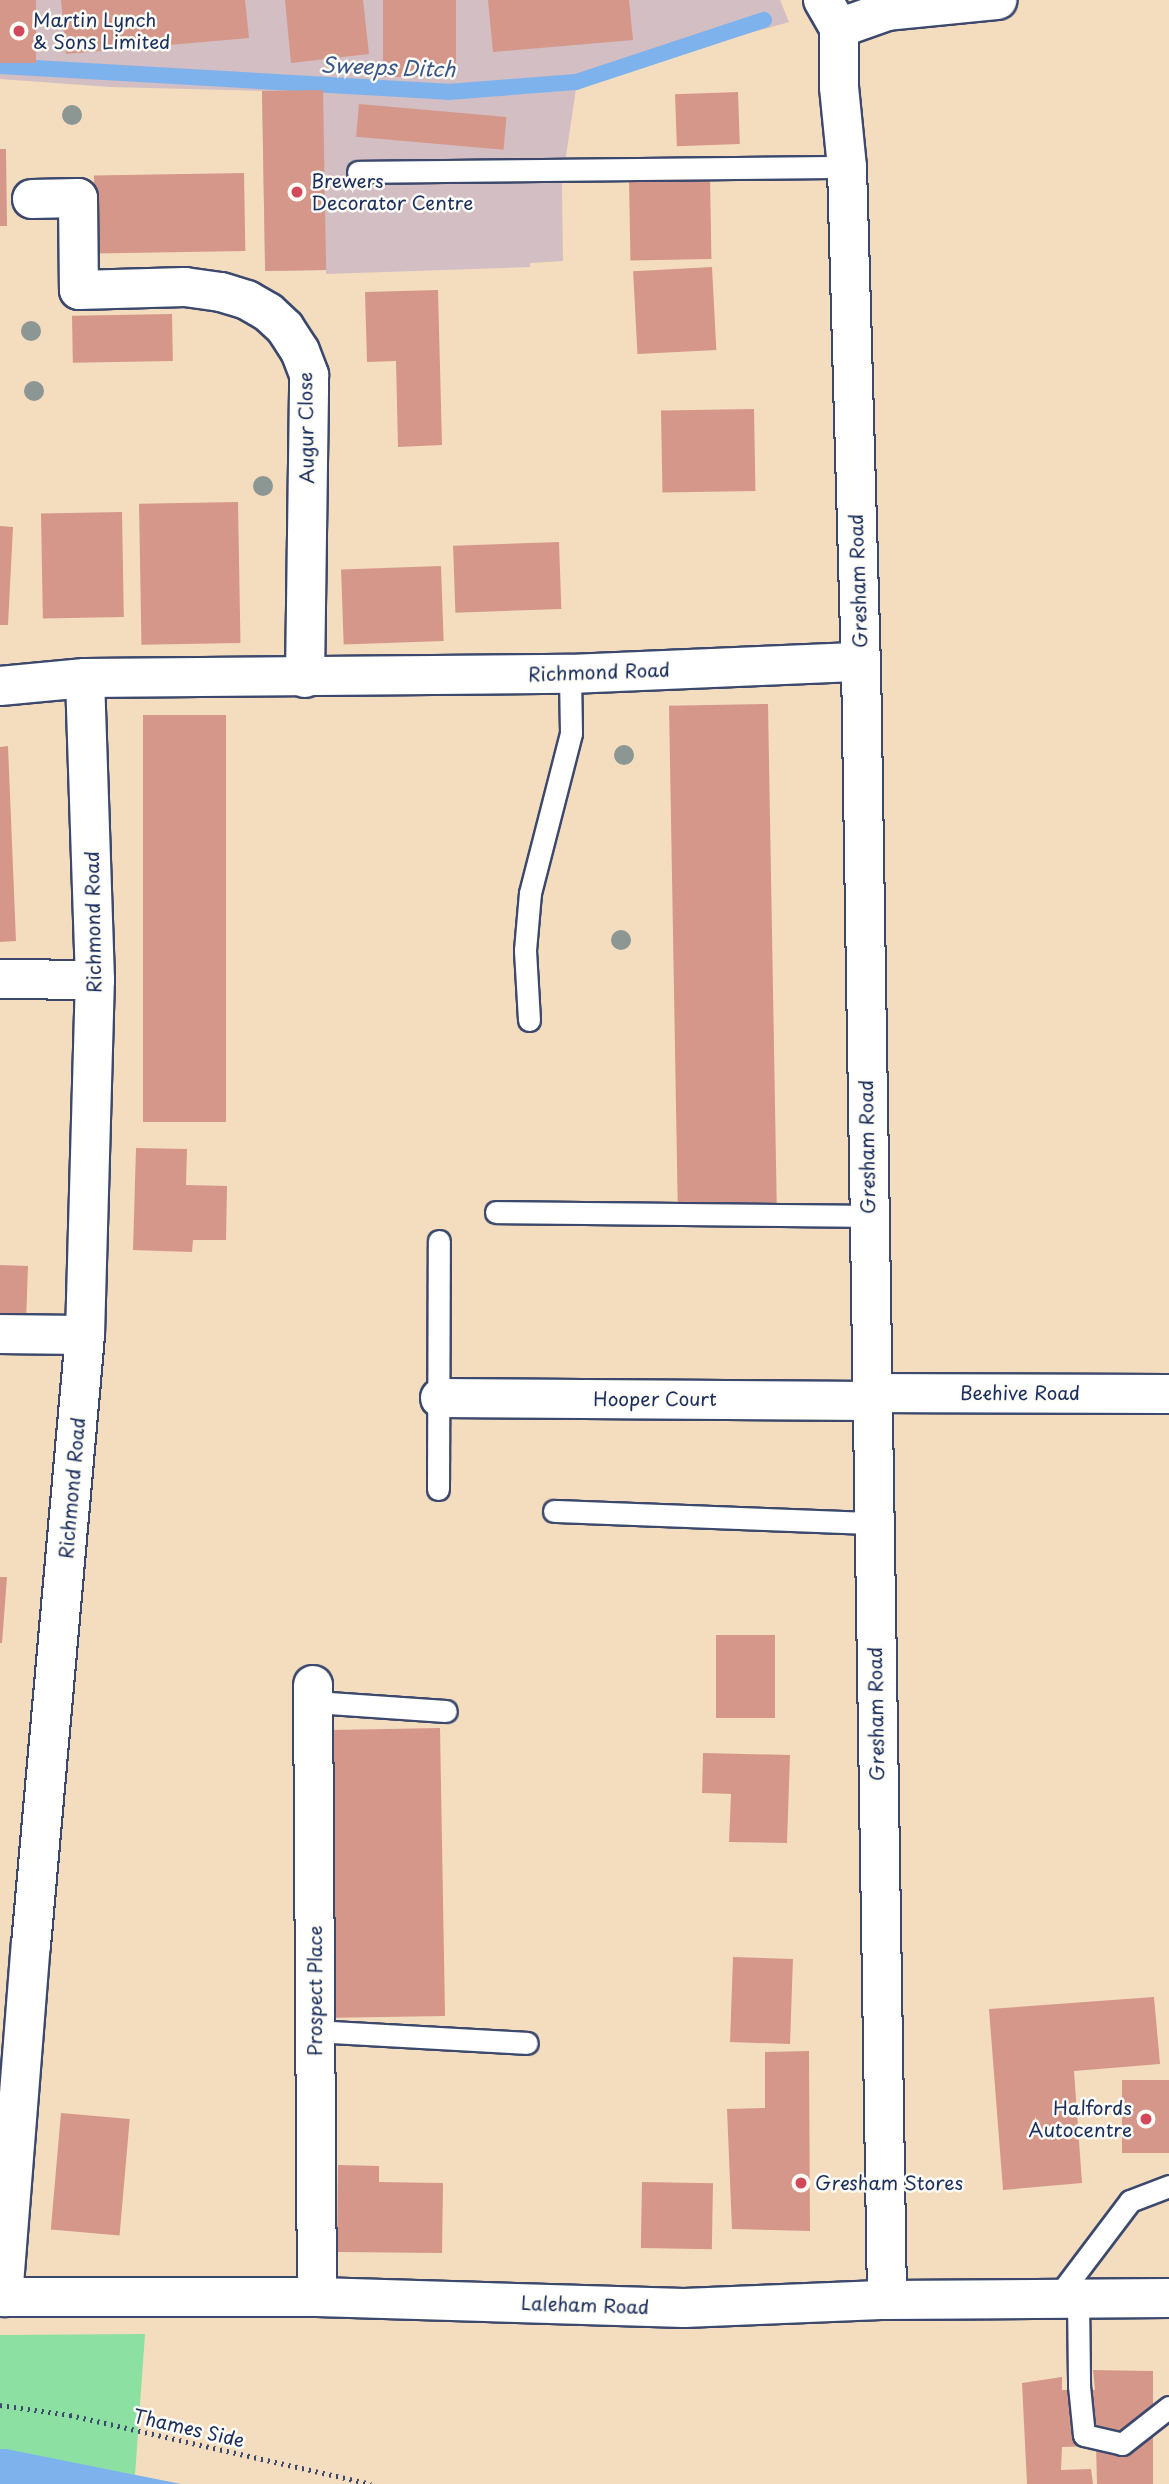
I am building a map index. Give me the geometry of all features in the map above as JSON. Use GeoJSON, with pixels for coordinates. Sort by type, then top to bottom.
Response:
{"type":"FeatureCollection","features":[{"type":"Feature","properties":{"kind":"street"},"geometry":{"type":"LineString","coordinates":[[831,14],[997,0]]}},
{"type":"Feature","properties":{"kind":"street","name":"Gresham Road"},"geometry":{"type":"LineString","coordinates":[[831,14],[847,167],[860,662],[872,1523],[887,2300]]}},
{"type":"Feature","properties":{"kind":"street","name":"Augur Close"},"geometry":{"type":"LineString","coordinates":[[32,199],[78,198],[79,290],[185,288],[221,292],[247,300],[268,312],[285,328],[300,351],[309,375],[310,391],[305,678]]}},
{"type":"Feature","properties":{"kind":"street","name":"Richmond Road"},"geometry":{"type":"LineString","coordinates":[[0,686],[85,678],[570,674],[860,662]]}},
{"type":"Feature","properties":{"kind":"street","name":"Richmond Road"},"geometry":{"type":"LineString","coordinates":[[2,2297],[15,1944],[85,1335],[96,980],[85,678]]}},
{"type":"Feature","properties":{"kind":"street"},"geometry":{"type":"LineString","coordinates":[[0,979],[96,980]]}},
{"type":"Feature","properties":{"kind":"street"},"geometry":{"type":"LineString","coordinates":[[0,1334],[85,1335]]}},
{"type":"Feature","properties":{"kind":"street","name":"Beehive Road"},"geometry":{"type":"LineString","coordinates":[[870,1397],[1169,1394]]}},
{"type":"Feature","properties":{"kind":"street","name":"Hooper Court"},"geometry":{"type":"LineString","coordinates":[[440,1398],[870,1397]]}},
{"type":"Feature","properties":{"kind":"street","name":"Prospect Place"},"geometry":{"type":"LineString","coordinates":[[314,1694],[317,2297]]}},
{"type":"Feature","properties":{"kind":"street","name":"Laleham Road"},"geometry":{"type":"LineString","coordinates":[[2,2297],[317,2297],[684,2308],[887,2300],[1169,2298]]}},
{"type":"Feature","properties":{"kind":"lane"},"geometry":{"type":"LineString","coordinates":[[358,172],[847,167]]}},
{"type":"Feature","properties":{"kind":"lane"},"geometry":{"type":"LineString","coordinates":[[529,1020],[525,950],[530,893],[571,733],[570,674]]}},
{"type":"Feature","properties":{"kind":"lane"},"geometry":{"type":"LineString","coordinates":[[496,1212],[868,1216]]}},
{"type":"Feature","properties":{"kind":"lane"},"geometry":{"type":"LineString","coordinates":[[438,1489],[439,1241]]}},
{"type":"Feature","properties":{"kind":"lane"},"geometry":{"type":"LineString","coordinates":[[554,1511],[872,1523]]}},
{"type":"Feature","properties":{"kind":"lane"},"geometry":{"type":"LineString","coordinates":[[314,1694],[446,1710]]}},
{"type":"Feature","properties":{"kind":"lane"},"geometry":{"type":"LineString","coordinates":[[315,2031],[527,2043]]}},
{"type":"Feature","properties":{"kind":"lane"},"geometry":{"type":"LineString","coordinates":[[1169,2186],[1130,2201],[1067,2299],[1083,2435],[1122,2444],[1169,2407]]}},
{"type":"Feature","properties":{"kind":"path","name":"Thames Side"},"geometry":{"type":"LineString","coordinates":[[0,2405],[70,2415],[371,2484]]}},
{"type":"Feature","properties":{"kind":"shaded area"},"geometry":{"type":"Polygon","coordinates":[[[0,0],[780,0],[789,22],[577,82],[562,183],[563,261],[530,263],[530,267],[326,274],[326,270],[265,271],[262,91],[110,87],[0,79],[0,0]]]}},
{"type":"Feature","properties":{"kind":"green space"},"geometry":{"type":"Polygon","coordinates":[[[145,2334],[135,2475],[0,2449],[0,2335],[145,2334]]]}},
{"type":"Feature","properties":{"kind":"water"},"geometry":{"type":"Polygon","coordinates":[[[0,2449],[6,2449],[181,2484],[0,2484],[0,2449]]]}},
{"type":"Feature","properties":{"kind":"building","name":"Martin Lynch & Sons Limited"},"geometry":{"type":"Polygon","coordinates":[[[0,0],[36,0],[36,63],[0,63],[0,0]]]}},
{"type":"Feature","properties":{"kind":"building"},"geometry":{"type":"Polygon","coordinates":[[[61,0],[245,0],[249,38],[66,54],[61,0]]]}},
{"type":"Feature","properties":{"kind":"building"},"geometry":{"type":"Polygon","coordinates":[[[285,0],[363,0],[369,54],[291,63],[285,0]]]}},
{"type":"Feature","properties":{"kind":"building"},"geometry":{"type":"Polygon","coordinates":[[[383,0],[456,0],[456,77],[383,77],[383,0]]]}},
{"type":"Feature","properties":{"kind":"building"},"geometry":{"type":"Polygon","coordinates":[[[488,0],[629,0],[633,40],[493,52],[488,0]]]}},
{"type":"Feature","properties":{"kind":"building"},"geometry":{"type":"Polygon","coordinates":[[[323,90],[326,270],[265,271],[262,91],[323,90]]]}},
{"type":"Feature","properties":{"kind":"building"},"geometry":{"type":"Polygon","coordinates":[[[738,92],[740,144],[677,146],[675,94],[738,92]]]}},
{"type":"Feature","properties":{"kind":"building"},"geometry":{"type":"Polygon","coordinates":[[[359,104],[506,117],[504,150],[356,137],[359,104]]]}},
{"type":"Feature","properties":{"kind":"building"},"geometry":{"type":"Polygon","coordinates":[[[0,149],[6,149],[7,226],[0,226],[0,149]]]}},
{"type":"Feature","properties":{"kind":"building"},"geometry":{"type":"Polygon","coordinates":[[[244,173],[245,251],[95,254],[94,176],[244,173]]]}},
{"type":"Feature","properties":{"kind":"building"},"geometry":{"type":"Polygon","coordinates":[[[710,177],[711,259],[630,260],[629,178],[710,177]]]}},
{"type":"Feature","properties":{"kind":"building"},"geometry":{"type":"Polygon","coordinates":[[[712,267],[716,350],[637,354],[633,271],[712,267]]]}},
{"type":"Feature","properties":{"kind":"building"},"geometry":{"type":"Polygon","coordinates":[[[438,290],[442,445],[398,447],[396,361],[367,362],[365,292],[438,290]]]}},
{"type":"Feature","properties":{"kind":"building"},"geometry":{"type":"Polygon","coordinates":[[[172,314],[173,361],[73,363],[72,316],[172,314]]]}},
{"type":"Feature","properties":{"kind":"building"},"geometry":{"type":"Polygon","coordinates":[[[754,409],[755,491],[662,493],[661,411],[754,409]]]}},
{"type":"Feature","properties":{"kind":"building"},"geometry":{"type":"Polygon","coordinates":[[[238,502],[240,643],[141,645],[139,504],[238,502]]]}},
{"type":"Feature","properties":{"kind":"building"},"geometry":{"type":"Polygon","coordinates":[[[122,512],[124,617],[43,618],[41,513],[122,512]]]}},
{"type":"Feature","properties":{"kind":"building"},"geometry":{"type":"Polygon","coordinates":[[[0,526],[13,527],[8,625],[0,625],[0,526]]]}},
{"type":"Feature","properties":{"kind":"building"},"geometry":{"type":"Polygon","coordinates":[[[559,542],[561,609],[455,613],[453,546],[559,542]]]}},
{"type":"Feature","properties":{"kind":"building"},"geometry":{"type":"Polygon","coordinates":[[[441,566],[444,641],[344,644],[341,569],[441,566]]]}},
{"type":"Feature","properties":{"kind":"building"},"geometry":{"type":"Polygon","coordinates":[[[768,704],[777,1206],[678,1208],[669,706],[768,704]]]}},
{"type":"Feature","properties":{"kind":"building"},"geometry":{"type":"Polygon","coordinates":[[[143,715],[226,715],[226,1122],[143,1122],[143,715]]]}},
{"type":"Feature","properties":{"kind":"building"},"geometry":{"type":"Polygon","coordinates":[[[8,746],[16,941],[0,942],[0,747],[8,746]]]}},
{"type":"Feature","properties":{"kind":"building"},"geometry":{"type":"Polygon","coordinates":[[[136,1148],[187,1149],[186,1185],[227,1186],[226,1240],[193,1240],[192,1252],[133,1250],[136,1148]]]}},
{"type":"Feature","properties":{"kind":"building"},"geometry":{"type":"Polygon","coordinates":[[[0,1265],[28,1266],[26,1317],[0,1316],[0,1265]]]}},
{"type":"Feature","properties":{"kind":"building"},"geometry":{"type":"Polygon","coordinates":[[[0,1577],[7,1577],[2,1643],[0,1643],[0,1577]]]}},
{"type":"Feature","properties":{"kind":"building"},"geometry":{"type":"Polygon","coordinates":[[[716,1635],[775,1635],[775,1718],[716,1718],[716,1635]]]}},
{"type":"Feature","properties":{"kind":"building"},"geometry":{"type":"Polygon","coordinates":[[[440,1728],[445,2016],[336,2018],[331,1730],[440,1728]]]}},
{"type":"Feature","properties":{"kind":"building"},"geometry":{"type":"Polygon","coordinates":[[[703,1753],[790,1755],[787,1843],[729,1842],[731,1794],[702,1793],[703,1753]]]}},
{"type":"Feature","properties":{"kind":"building"},"geometry":{"type":"Polygon","coordinates":[[[733,1957],[793,1959],[790,2044],[730,2042],[733,1957]]]}},
{"type":"Feature","properties":{"kind":"building"},"geometry":{"type":"Polygon","coordinates":[[[1154,1997],[1160,2064],[1074,2071],[1082,2183],[1003,2190],[989,2009],[1154,1997]]]}},
{"type":"Feature","properties":{"kind":"building"},"geometry":{"type":"Polygon","coordinates":[[[809,2051],[810,2231],[732,2229],[727,2109],[765,2108],[765,2052],[809,2051]]]}},
{"type":"Feature","properties":{"kind":"building","name":"Halfords Autocentre"},"geometry":{"type":"Polygon","coordinates":[[[1122,2080],[1169,2080],[1169,2153],[1122,2153],[1122,2080]]]}},
{"type":"Feature","properties":{"kind":"building"},"geometry":{"type":"Polygon","coordinates":[[[61,2113],[130,2119],[120,2236],[51,2230],[61,2113]]]}},
{"type":"Feature","properties":{"kind":"building"},"geometry":{"type":"Polygon","coordinates":[[[338,2165],[379,2166],[379,2182],[443,2183],[442,2253],[337,2252],[338,2165]]]}},
{"type":"Feature","properties":{"kind":"building"},"geometry":{"type":"Polygon","coordinates":[[[642,2182],[713,2183],[712,2249],[641,2248],[642,2182]]]}},
{"type":"Feature","properties":{"kind":"building"},"geometry":{"type":"Polygon","coordinates":[[[1093,2370],[1153,2371],[1153,2484],[1097,2484],[1096,2446],[1062,2447],[1061,2470],[1091,2469],[1093,2484],[1027,2484],[1022,2383],[1062,2377],[1062,2390],[1095,2390],[1093,2370]]]}},
{"type":"Feature","properties":{"kind":"waterway","name":"Sweeps Ditch"},"geometry":{"type":"LineString","coordinates":[[0,66],[448,92],[576,82],[764,20]]}},
{"type":"Feature","properties":{"kind":"place","name":"Martin Lynch & Sons Limited"},"geometry":{"type":"Point","coordinates":[19,31]}},
{"type":"Feature","properties":{"kind":"place","name":"Brewers Decorator Centre"},"geometry":{"type":"Point","coordinates":[297,192]}},
{"type":"Feature","properties":{"kind":"place","name":"Halfords Autocentre"},"geometry":{"type":"Point","coordinates":[1146,2119]}},
{"type":"Feature","properties":{"kind":"place","name":"Gresham Stores"},"geometry":{"type":"Point","coordinates":[801,2183]}}]}
